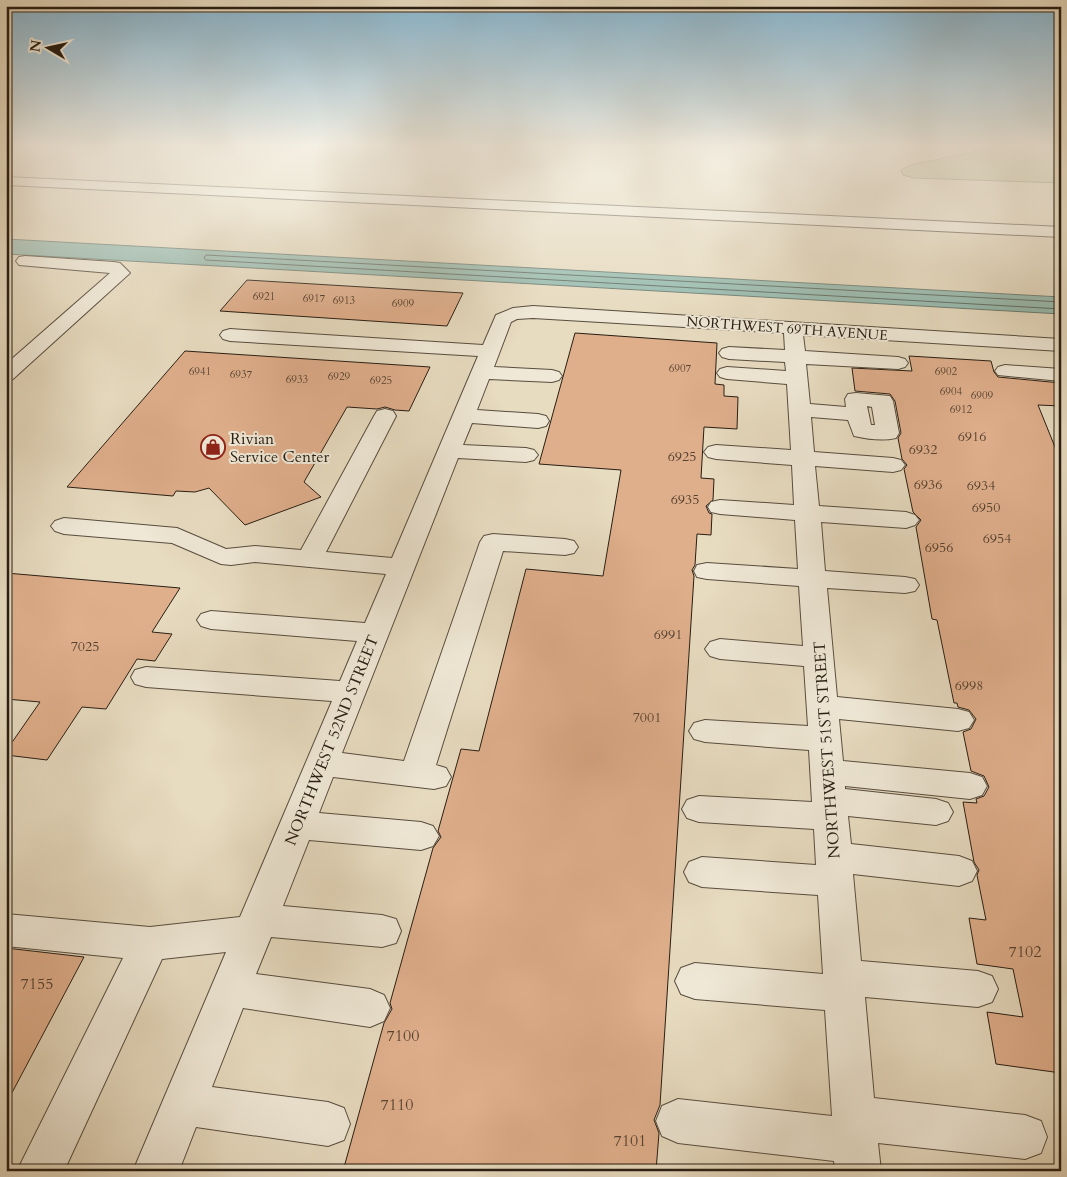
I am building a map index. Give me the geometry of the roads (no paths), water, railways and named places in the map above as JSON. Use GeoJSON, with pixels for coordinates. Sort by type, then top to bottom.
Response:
{"type":"FeatureCollection","features":[{"type":"Feature","properties":{"kind":"street"},"geometry":{"type":"LineString","coordinates":[[398,200],[1061,232]]}},
{"type":"Feature","properties":{"kind":"street"},"geometry":{"type":"LineString","coordinates":[[6,375],[121,272],[114,267],[25,261]]}},
{"type":"Feature","properties":{"kind":"street","name":"NORTHWEST 69TH AVENUE"},"geometry":{"type":"LineString","coordinates":[[513,314],[533,312],[796,355],[1061,345]]}},
{"type":"Feature","properties":{"kind":"street","name":"NORTHWEST 52ND STREET"},"geometry":{"type":"LineString","coordinates":[[157,1171],[503,319],[513,314]]}},
{"type":"Feature","properties":{"kind":"street"},"geometry":{"type":"LineString","coordinates":[[230,335],[486,361],[552,376]]}},
{"type":"Feature","properties":{"kind":"street"},"geometry":{"type":"LineString","coordinates":[[728,363],[796,355],[898,364]]}},
{"type":"Feature","properties":{"kind":"street","name":"NORTHWEST 51ST STREET"},"geometry":{"type":"LineString","coordinates":[[796,355],[856,1143]]}},
{"type":"Feature","properties":{"kind":"street"},"geometry":{"type":"LineString","coordinates":[[1005,371],[1061,375]]}},
{"type":"Feature","properties":{"kind":"street"},"geometry":{"type":"LineString","coordinates":[[800,410],[857,414]]}},
{"type":"Feature","properties":{"kind":"street"},"geometry":{"type":"LineString","coordinates":[[310,558],[385,416]]}},
{"type":"Feature","properties":{"kind":"street"},"geometry":{"type":"LineString","coordinates":[[463,416],[538,422]]}},
{"type":"Feature","properties":{"kind":"street"},"geometry":{"type":"LineString","coordinates":[[449,450],[526,455]]}},
{"type":"Feature","properties":{"kind":"street"},"geometry":{"type":"LineString","coordinates":[[716,452],[893,465]]}},
{"type":"Feature","properties":{"kind":"street"},"geometry":{"type":"LineString","coordinates":[[720,507],[906,520]]}},
{"type":"Feature","properties":{"kind":"street"},"geometry":{"type":"LineString","coordinates":[[64,526],[176,536],[221,556],[231,557],[255,554],[402,567]]}},
{"type":"Feature","properties":{"kind":"street"},"geometry":{"type":"LineString","coordinates":[[322,763],[425,776],[493,542],[565,547]]}},
{"type":"Feature","properties":{"kind":"street"},"geometry":{"type":"LineString","coordinates":[[707,571],[905,585]]}},
{"type":"Feature","properties":{"kind":"street"},"geometry":{"type":"LineString","coordinates":[[212,620],[374,633]]}},
{"type":"Feature","properties":{"kind":"street"},"geometry":{"type":"LineString","coordinates":[[720,649],[819,657]]}},
{"type":"Feature","properties":{"kind":"street"},"geometry":{"type":"LineString","coordinates":[[146,676],[351,692]]}},
{"type":"Feature","properties":{"kind":"street"},"geometry":{"type":"LineString","coordinates":[[823,707],[958,720]]}},
{"type":"Feature","properties":{"kind":"street"},"geometry":{"type":"LineString","coordinates":[[705,731],[825,739]]}},
{"type":"Feature","properties":{"kind":"street"},"geometry":{"type":"LineString","coordinates":[[699,809],[830,796],[970,786]]}},
{"type":"Feature","properties":{"kind":"street"},"geometry":{"type":"LineString","coordinates":[[830,796],[936,812]]}},
{"type":"Feature","properties":{"kind":"street"},"geometry":{"type":"LineString","coordinates":[[297,824],[421,836]]}},
{"type":"Feature","properties":{"kind":"street"},"geometry":{"type":"LineString","coordinates":[[702,872],[835,869],[959,871]]}},
{"type":"Feature","properties":{"kind":"street"},"geometry":{"type":"LineString","coordinates":[[6,930],[150,944],[256,926],[382,931]]}},
{"type":"Feature","properties":{"kind":"street"},"geometry":{"type":"LineString","coordinates":[[40,1171],[150,944]]}},
{"type":"Feature","properties":{"kind":"street"},"geometry":{"type":"LineString","coordinates":[[694,981],[978,989]]}},
{"type":"Feature","properties":{"kind":"street"},"geometry":{"type":"LineString","coordinates":[[230,988],[370,1008]]}},
{"type":"Feature","properties":{"kind":"street"},"geometry":{"type":"LineString","coordinates":[[183,1104],[328,1124]]}},
{"type":"Feature","properties":{"kind":"street"},"geometry":{"type":"LineString","coordinates":[[678,1121],[856,1143],[1025,1136]]}},
{"type":"Feature","properties":{"kind":"water"},"geometry":{"type":"Polygon","coordinates":[[[6,239],[1061,297],[1061,314],[6,254],[6,239]]]}},
{"type":"Feature","properties":{"kind":"place","name":"Rivian Service Center"},"geometry":{"type":"Point","coordinates":[213,447]}}]}
